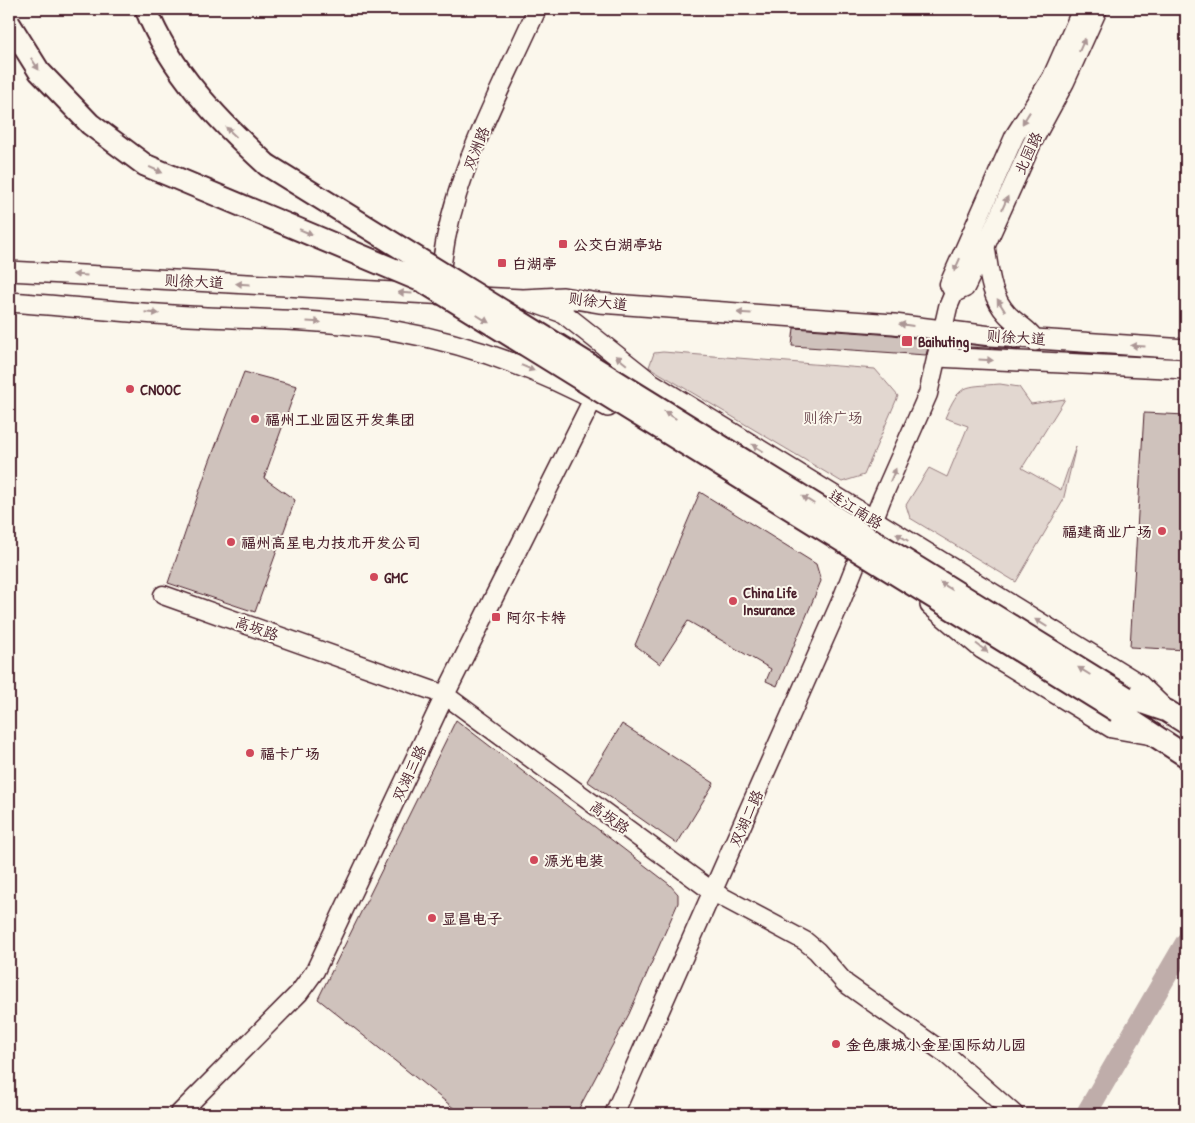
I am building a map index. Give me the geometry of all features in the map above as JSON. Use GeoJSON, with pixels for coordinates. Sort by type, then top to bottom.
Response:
{"type":"FeatureCollection","features":[{"type":"Feature","properties":{"kind":"highway"},"geometry":{"type":"LineString","coordinates":[[146,9],[182,75],[221,123],[267,165],[1121,704],[1152,735],[1186,756]]}},
{"type":"Feature","properties":{"kind":"highway"},"geometry":{"type":"LineString","coordinates":[[9,23],[39,70],[64,97],[90,124],[144,164],[424,282],[1121,704],[1166,711]]}},
{"type":"Feature","properties":{"kind":"highway","name":"连江南路"},"geometry":{"type":"LineString","coordinates":[[1166,711],[1186,723]]}},
{"type":"Feature","properties":{"kind":"main road"},"geometry":{"type":"LineString","coordinates":[[977,244],[990,284],[1000,304],[1012,320],[1035,339],[1034,362]]}},
{"type":"Feature","properties":{"kind":"main road","name":"则徐大道"},"geometry":{"type":"LineString","coordinates":[[9,271],[524,299],[563,296],[598,303],[894,324],[1035,339],[1186,349]]}},
{"type":"Feature","properties":{"kind":"main road","name":"连江南路"},"geometry":{"type":"LineString","coordinates":[[524,299],[563,313],[650,382],[1138,683],[1166,711]]}},
{"type":"Feature","properties":{"kind":"main road"},"geometry":{"type":"LineString","coordinates":[[9,302],[186,316],[337,324],[397,331],[497,356],[548,377],[593,399],[858,559],[939,610],[982,649],[1112,728],[1152,735]]}},
{"type":"Feature","properties":{"kind":"main road","name":"则徐大道"},"geometry":{"type":"LineString","coordinates":[[938,357],[1186,369]]}},
{"type":"Feature","properties":{"kind":"street","name":"双洲路"},"geometry":{"type":"LineString","coordinates":[[440,294],[442,256],[453,208],[474,150],[537,9]]}},
{"type":"Feature","properties":{"kind":"street","name":"北园路"},"geometry":{"type":"LineString","coordinates":[[874,520],[928,394],[938,357],[942,330],[954,292],[965,288],[977,244],[1015,135],[1052,76],[1082,9]]}},
{"type":"Feature","properties":{"kind":"street","name":"北园路"},"geometry":{"type":"LineString","coordinates":[[977,244],[1065,82],[1098,9]]}},
{"type":"Feature","properties":{"kind":"street","name":"双湖三路"},"geometry":{"type":"LineString","coordinates":[[179,1114],[299,993],[310,978],[445,695],[593,399]]}},
{"type":"Feature","properties":{"kind":"street","name":"双湖二路"},"geometry":{"type":"LineString","coordinates":[[614,1114],[714,892],[874,520]]}},
{"type":"Feature","properties":{"kind":"street","name":"高坂路"},"geometry":{"type":"LineString","coordinates":[[163,595],[445,695],[714,892],[805,941],[817,951],[845,983],[934,1044],[1014,1114]]}},
{"type":"Feature","properties":{"kind":"green space","name":"则徐广场"},"geometry":{"type":"Polygon","coordinates":[[[663,352],[875,369],[898,396],[864,475],[842,482],[649,367],[654,353],[663,352]]]}},
{"type":"Feature","properties":{"kind":"green space"},"geometry":{"type":"Polygon","coordinates":[[[1000,384],[1019,387],[1031,404],[1065,399],[1022,468],[1061,490],[1076,446],[1063,501],[1016,582],[910,518],[906,505],[929,468],[947,477],[968,426],[945,418],[955,398],[964,389],[970,387],[1000,384]]]}},
{"type":"Feature","properties":{"kind":"building"},"geometry":{"type":"Polygon","coordinates":[[[794,328],[893,335],[930,340],[926,355],[792,346],[794,328]]]}},
{"type":"Feature","properties":{"kind":"building"},"geometry":{"type":"Polygon","coordinates":[[[951,342],[990,347],[1021,350],[950,346],[951,342]]]}},
{"type":"Feature","properties":{"kind":"building","name":"福州高星电力技术开发公司"},"geometry":{"type":"Polygon","coordinates":[[[244,372],[297,386],[264,478],[295,500],[255,612],[168,583],[209,463],[244,372]]]}},
{"type":"Feature","properties":{"kind":"building","name":"福建商业广场"},"geometry":{"type":"Polygon","coordinates":[[[1144,413],[1186,415],[1186,650],[1130,647],[1144,413]]]}},
{"type":"Feature","properties":{"kind":"building","name":"China Life Insurance"},"geometry":{"type":"Polygon","coordinates":[[[700,492],[816,564],[821,581],[777,686],[766,681],[771,669],[688,621],[660,664],[635,645],[700,492]]]}},
{"type":"Feature","properties":{"kind":"building"},"geometry":{"type":"Polygon","coordinates":[[[456,720],[669,884],[678,894],[678,903],[629,1014],[576,1114],[461,1114],[318,999],[456,720]]]}},
{"type":"Feature","properties":{"kind":"building"},"geometry":{"type":"Polygon","coordinates":[[[622,724],[714,783],[677,844],[587,781],[622,724]]]}},
{"type":"Feature","properties":{"kind":"waterway"},"geometry":{"type":"LineString","coordinates":[[1086,1114],[1186,942]]}},
{"type":"Feature","properties":{"kind":"place","name":"公交白湖亭站"},"geometry":{"type":"Point","coordinates":[563,244]}},
{"type":"Feature","properties":{"kind":"place","name":"白湖亭"},"geometry":{"type":"Point","coordinates":[502,263]}},
{"type":"Feature","properties":{"kind":"place","name":"Baihuting"},"geometry":{"type":"Point","coordinates":[907,341]}},
{"type":"Feature","properties":{"kind":"place","name":"CNOOC"},"geometry":{"type":"Point","coordinates":[130,389]}},
{"type":"Feature","properties":{"kind":"place","name":"福州工业园区开发集团"},"geometry":{"type":"Point","coordinates":[255,419]}},
{"type":"Feature","properties":{"kind":"place","name":"福建商业广场"},"geometry":{"type":"Point","coordinates":[1162,531]}},
{"type":"Feature","properties":{"kind":"place","name":"福州高星电力技术开发公司"},"geometry":{"type":"Point","coordinates":[231,542]}},
{"type":"Feature","properties":{"kind":"place","name":"GMC"},"geometry":{"type":"Point","coordinates":[374,577]}},
{"type":"Feature","properties":{"kind":"place","name":"China Life Insurance"},"geometry":{"type":"Point","coordinates":[733,601]}},
{"type":"Feature","properties":{"kind":"place","name":"阿尔卡特"},"geometry":{"type":"Point","coordinates":[496,617]}},
{"type":"Feature","properties":{"kind":"place","name":"福卡广场"},"geometry":{"type":"Point","coordinates":[250,753]}},
{"type":"Feature","properties":{"kind":"place","name":"源光电装"},"geometry":{"type":"Point","coordinates":[534,860]}},
{"type":"Feature","properties":{"kind":"place","name":"显昌电子"},"geometry":{"type":"Point","coordinates":[432,918]}},
{"type":"Feature","properties":{"kind":"place","name":"金色康城小金星国际幼儿园"},"geometry":{"type":"Point","coordinates":[836,1044]}}]}
